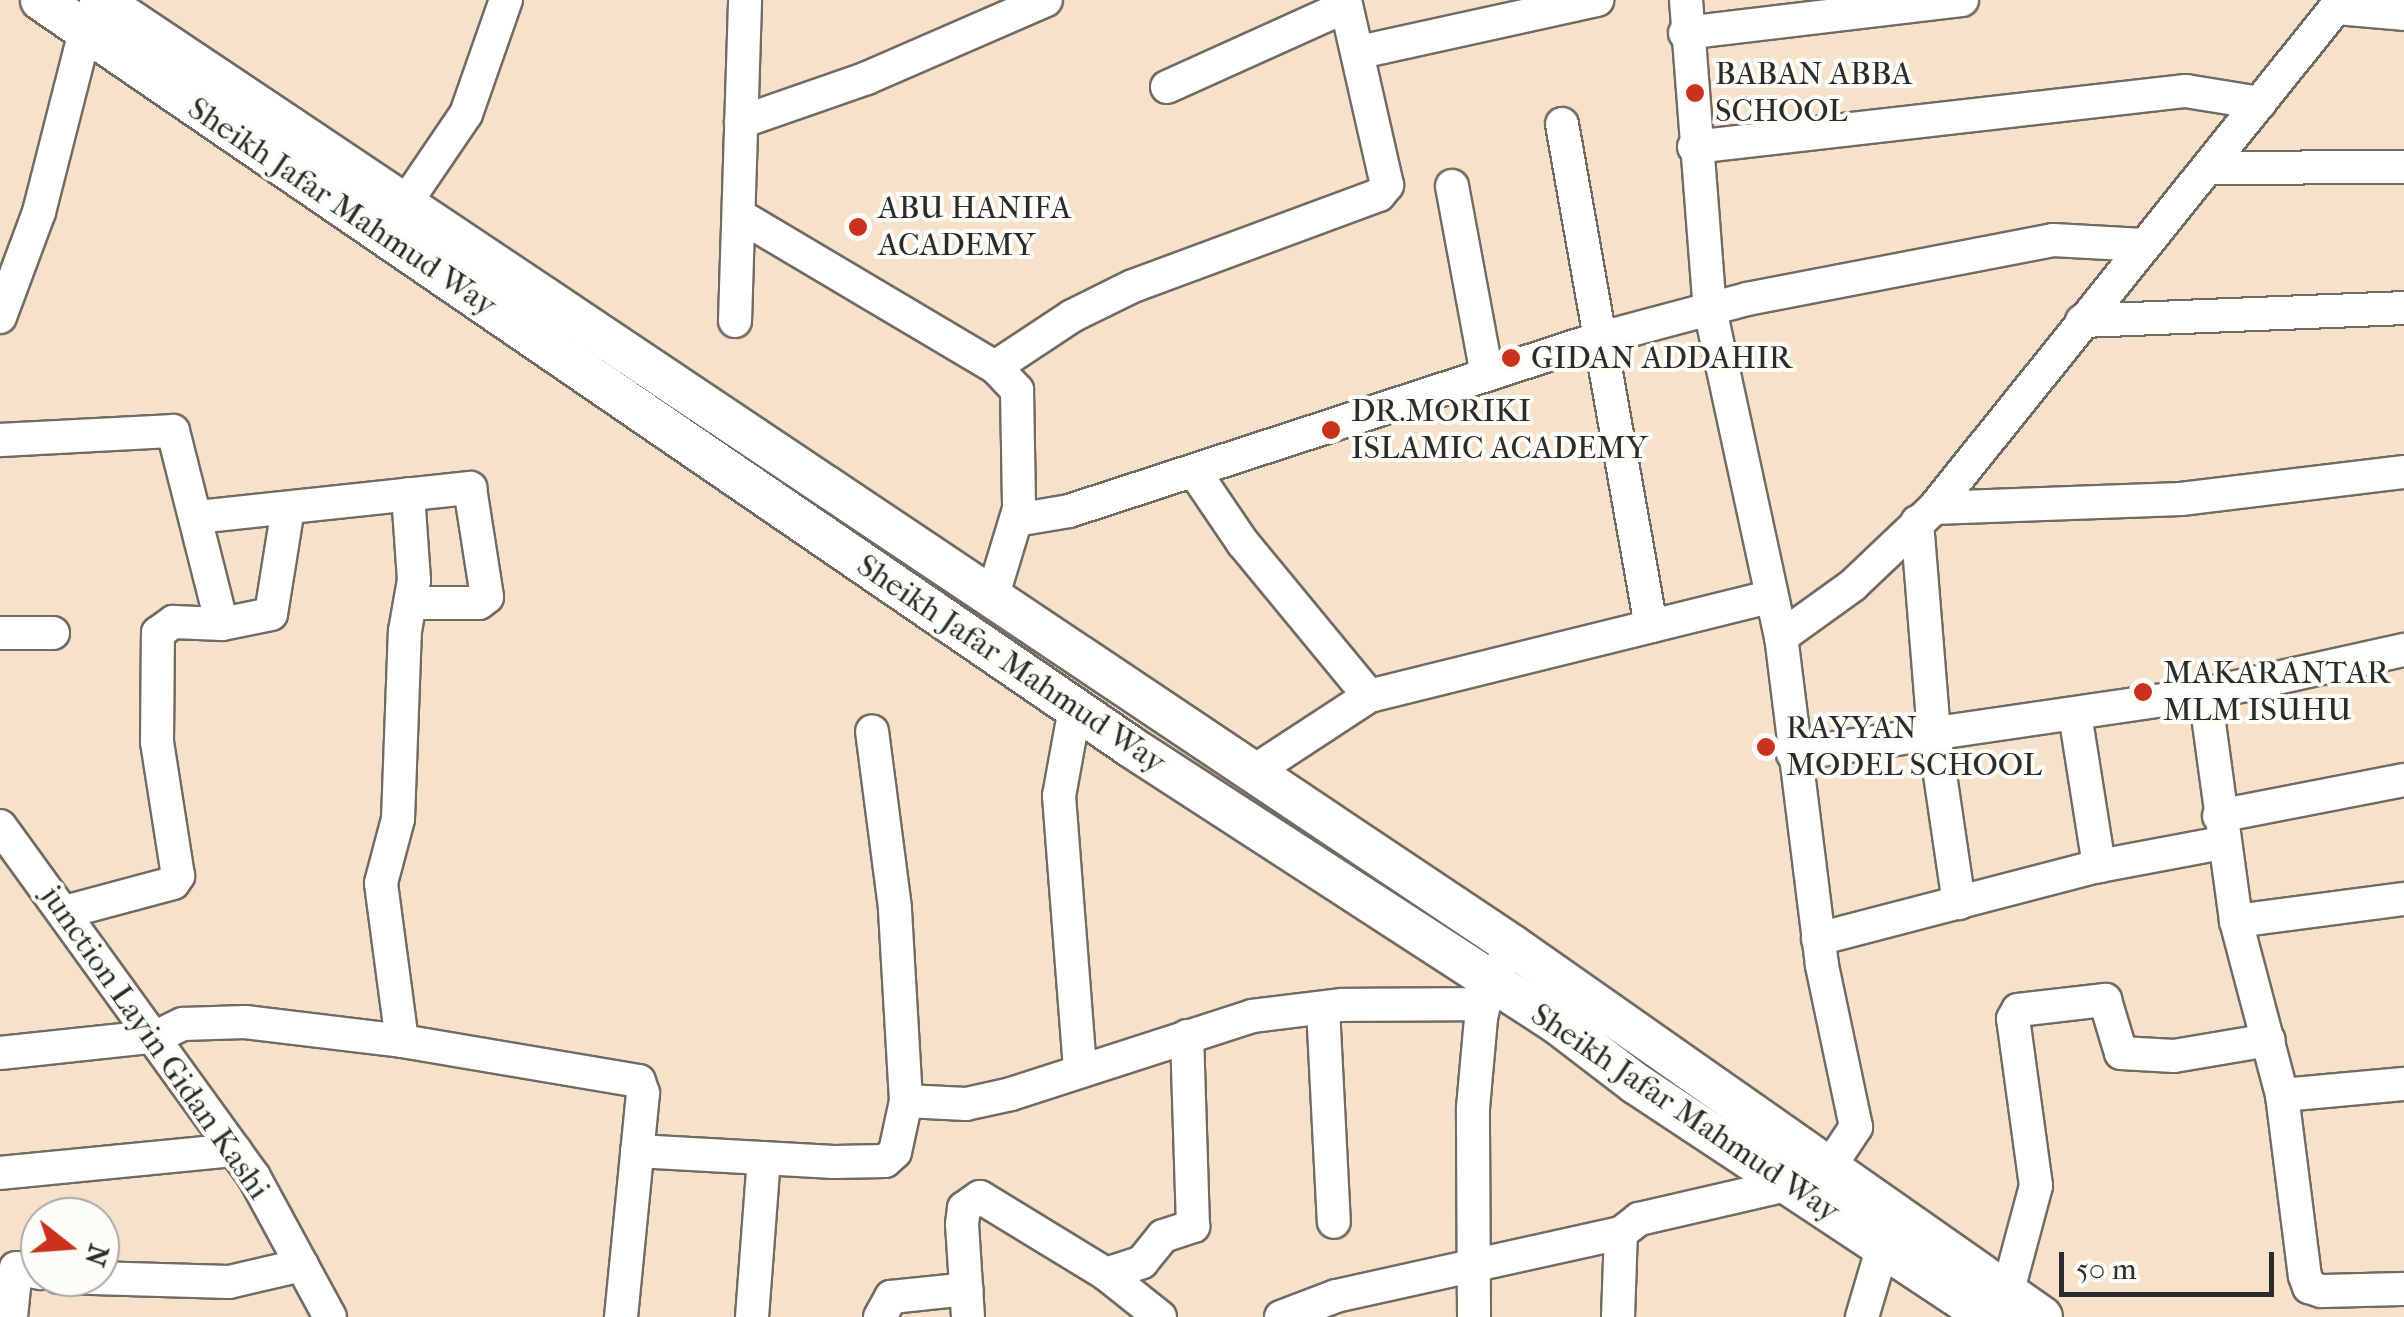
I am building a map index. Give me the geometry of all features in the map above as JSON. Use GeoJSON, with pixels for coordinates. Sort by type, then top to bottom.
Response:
{"type":"FeatureCollection","features":[{"type":"Feature","properties":{"kind":"main road","name":"Sheikh Jafar Mahmud Way"},"geometry":{"type":"LineString","coordinates":[[41,0],[93,15],[402,208],[992,598],[1513,946],[1830,1166],[1997,1305]]}},
{"type":"Feature","properties":{"kind":"main road","name":"Sheikh Jafar Mahmud Way"},"geometry":{"type":"LineString","coordinates":[[93,15],[1074,708],[1487,994],[1883,1246],[1997,1305],[2042,1317]]}},
{"type":"Feature","properties":{"kind":"street"},"geometry":{"type":"LineString","coordinates":[[402,208],[466,114],[506,0]]}},
{"type":"Feature","properties":{"kind":"street"},"geometry":{"type":"LineString","coordinates":[[735,321],[742,217],[745,0]]}},
{"type":"Feature","properties":{"kind":"street"},"geometry":{"type":"LineString","coordinates":[[741,122],[868,78],[1046,0]]}},
{"type":"Feature","properties":{"kind":"street"},"geometry":{"type":"LineString","coordinates":[[1360,52],[1597,0]]}},
{"type":"Feature","properties":{"kind":"street"},"geometry":{"type":"LineString","coordinates":[[1686,0],[1685,33],[1710,310],[1781,636],[1818,939],[1856,1127],[1830,1166]]}},
{"type":"Feature","properties":{"kind":"street"},"geometry":{"type":"LineString","coordinates":[[1685,33],[1962,0]]}},
{"type":"Feature","properties":{"kind":"street"},"geometry":{"type":"LineString","coordinates":[[995,367],[1072,316],[1134,286],[1379,195],[1387,185],[1346,3],[1167,87]]}},
{"type":"Feature","properties":{"kind":"street"},"geometry":{"type":"LineString","coordinates":[[1781,636],[1853,585],[1926,515],[2339,4],[2404,14]]}},
{"type":"Feature","properties":{"kind":"street"},"geometry":{"type":"LineString","coordinates":[[0,317],[15,238],[93,15]]}},
{"type":"Feature","properties":{"kind":"street"},"geometry":{"type":"LineString","coordinates":[[1694,147],[2186,91],[2260,103]]}},
{"type":"Feature","properties":{"kind":"street"},"geometry":{"type":"LineString","coordinates":[[1562,124],[1651,626]]}},
{"type":"Feature","properties":{"kind":"street"},"geometry":{"type":"LineString","coordinates":[[2208,168],[2404,167]]}},
{"type":"Feature","properties":{"kind":"street"},"geometry":{"type":"LineString","coordinates":[[1452,186],[1487,375]]}},
{"type":"Feature","properties":{"kind":"street"},"geometry":{"type":"LineString","coordinates":[[742,217],[995,367],[1018,390],[1016,520],[992,598]]}},
{"type":"Feature","properties":{"kind":"street"},"geometry":{"type":"LineString","coordinates":[[1016,520],[1069,511],[1598,340],[1710,310],[2053,240],[2144,246]]}},
{"type":"Feature","properties":{"kind":"street"},"geometry":{"type":"LineString","coordinates":[[2082,321],[2404,308]]}},
{"type":"Feature","properties":{"kind":"street"},"geometry":{"type":"LineString","coordinates":[[0,440],[173,430],[222,624]]}},
{"type":"Feature","properties":{"kind":"street"},"geometry":{"type":"LineString","coordinates":[[1194,471],[1255,558],[1369,696]]}},
{"type":"Feature","properties":{"kind":"street"},"geometry":{"type":"LineString","coordinates":[[1926,515],[2181,500],[2404,472]]}},
{"type":"Feature","properties":{"kind":"street"},"geometry":{"type":"LineString","coordinates":[[198,517],[463,486],[474,492],[487,596],[479,604],[412,602]]}},
{"type":"Feature","properties":{"kind":"street"},"geometry":{"type":"LineString","coordinates":[[402,1040],[381,883],[398,819],[405,632],[412,602],[408,494]]}},
{"type":"Feature","properties":{"kind":"street"},"geometry":{"type":"LineString","coordinates":[[65,912],[173,883],[178,876],[157,742],[158,633],[173,622],[222,624],[262,620],[276,606],[288,508]]}},
{"type":"Feature","properties":{"kind":"street"},"geometry":{"type":"LineString","coordinates":[[1926,515],[1934,734],[1960,903]]}},
{"type":"Feature","properties":{"kind":"street"},"geometry":{"type":"LineString","coordinates":[[1252,772],[1369,696],[1770,597]]}},
{"type":"Feature","properties":{"kind":"street"},"geometry":{"type":"LineString","coordinates":[[0,632],[52,633]]}},
{"type":"Feature","properties":{"kind":"street"},"geometry":{"type":"LineString","coordinates":[[1793,754],[2204,694],[2404,650]]}},
{"type":"Feature","properties":{"kind":"street"},"geometry":{"type":"LineString","coordinates":[[2204,694],[2236,922],[2282,1095],[2305,1276],[2309,1287],[2339,1304],[2404,1289]]}},
{"type":"Feature","properties":{"kind":"street"},"geometry":{"type":"LineString","coordinates":[[1074,708],[1059,796],[1080,1070]]}},
{"type":"Feature","properties":{"kind":"street"},"geometry":{"type":"LineString","coordinates":[[2075,714],[2099,866]]}},
{"type":"Feature","properties":{"kind":"street"},"geometry":{"type":"LineString","coordinates":[[638,1151],[884,1162],[896,1152],[906,1101],[895,908],[872,731]]}},
{"type":"Feature","properties":{"kind":"street"},"geometry":{"type":"LineString","coordinates":[[1818,939],[2099,866],[2404,780]]}},
{"type":"Feature","properties":{"kind":"street","name":"junction Layin Gidan Kashi"},"geometry":{"type":"LineString","coordinates":[[0,826],[158,1036],[235,1150],[330,1317]]}},
{"type":"Feature","properties":{"kind":"street"},"geometry":{"type":"LineString","coordinates":[[2236,922],[2404,899]]}},
{"type":"Feature","properties":{"kind":"street"},"geometry":{"type":"LineString","coordinates":[[1474,1317],[1473,1108],[1487,994],[1513,946]]}},
{"type":"Feature","properties":{"kind":"street"},"geometry":{"type":"LineString","coordinates":[[906,1101],[966,1104],[1252,1016],[1487,994]]}},
{"type":"Feature","properties":{"kind":"street"},"geometry":{"type":"LineString","coordinates":[[1997,1305],[2036,1186],[2013,1019],[2018,1010],[2106,1000],[2121,1053],[2174,1056],[2270,1040]]}},
{"type":"Feature","properties":{"kind":"street"},"geometry":{"type":"LineString","coordinates":[[1323,1008],[1334,1222]]}},
{"type":"Feature","properties":{"kind":"street"},"geometry":{"type":"LineString","coordinates":[[0,1053],[158,1036],[183,1024],[245,1022],[402,1040],[638,1081],[638,1151],[621,1317]]}},
{"type":"Feature","properties":{"kind":"street"},"geometry":{"type":"LineString","coordinates":[[1106,1274],[1142,1262],[1163,1236],[1193,1226],[1187,1036]]}},
{"type":"Feature","properties":{"kind":"street"},"geometry":{"type":"LineString","coordinates":[[2282,1095],[2404,1084]]}},
{"type":"Feature","properties":{"kind":"street"},"geometry":{"type":"LineString","coordinates":[[0,1173],[235,1150]]}},
{"type":"Feature","properties":{"kind":"street"},"geometry":{"type":"LineString","coordinates":[[752,1317],[764,1158]]}},
{"type":"Feature","properties":{"kind":"street"},"geometry":{"type":"LineString","coordinates":[[1282,1317],[1336,1306],[1473,1265],[1622,1233],[1639,1219],[1791,1184]]}},
{"type":"Feature","properties":{"kind":"street"},"geometry":{"type":"LineString","coordinates":[[880,1317],[891,1296],[968,1303],[962,1224],[964,1208],[980,1198],[1106,1274],[1160,1317]]}},
{"type":"Feature","properties":{"kind":"street"},"geometry":{"type":"LineString","coordinates":[[1618,1317],[1622,1233]]}},
{"type":"Feature","properties":{"kind":"street"},"geometry":{"type":"LineString","coordinates":[[1862,1317],[1883,1246]]}},
{"type":"Feature","properties":{"kind":"street"},"geometry":{"type":"LineString","coordinates":[[120,1279],[229,1282],[302,1265]]}},
{"type":"Feature","properties":{"kind":"street"},"geometry":{"type":"LineString","coordinates":[[11,1317],[19,1268]]}},
{"type":"Feature","properties":{"kind":"place","name":"BABAN ABBA SCHOOL"},"geometry":{"type":"Point","coordinates":[1695,93]}},
{"type":"Feature","properties":{"kind":"place","name":"ABU HANIFA ACADEMY"},"geometry":{"type":"Point","coordinates":[858,227]}},
{"type":"Feature","properties":{"kind":"place","name":"GIDAN ADDAHIR"},"geometry":{"type":"Point","coordinates":[1511,358]}},
{"type":"Feature","properties":{"kind":"place","name":"DR.MORIKI ISLAMIC ACADEMY"},"geometry":{"type":"Point","coordinates":[1331,430]}},
{"type":"Feature","properties":{"kind":"place","name":"MAKARANTAR MLM ISUHU"},"geometry":{"type":"Point","coordinates":[2143,692]}},
{"type":"Feature","properties":{"kind":"place","name":"RAYYAN MODEL SCHOOL"},"geometry":{"type":"Point","coordinates":[1766,747]}}]}
